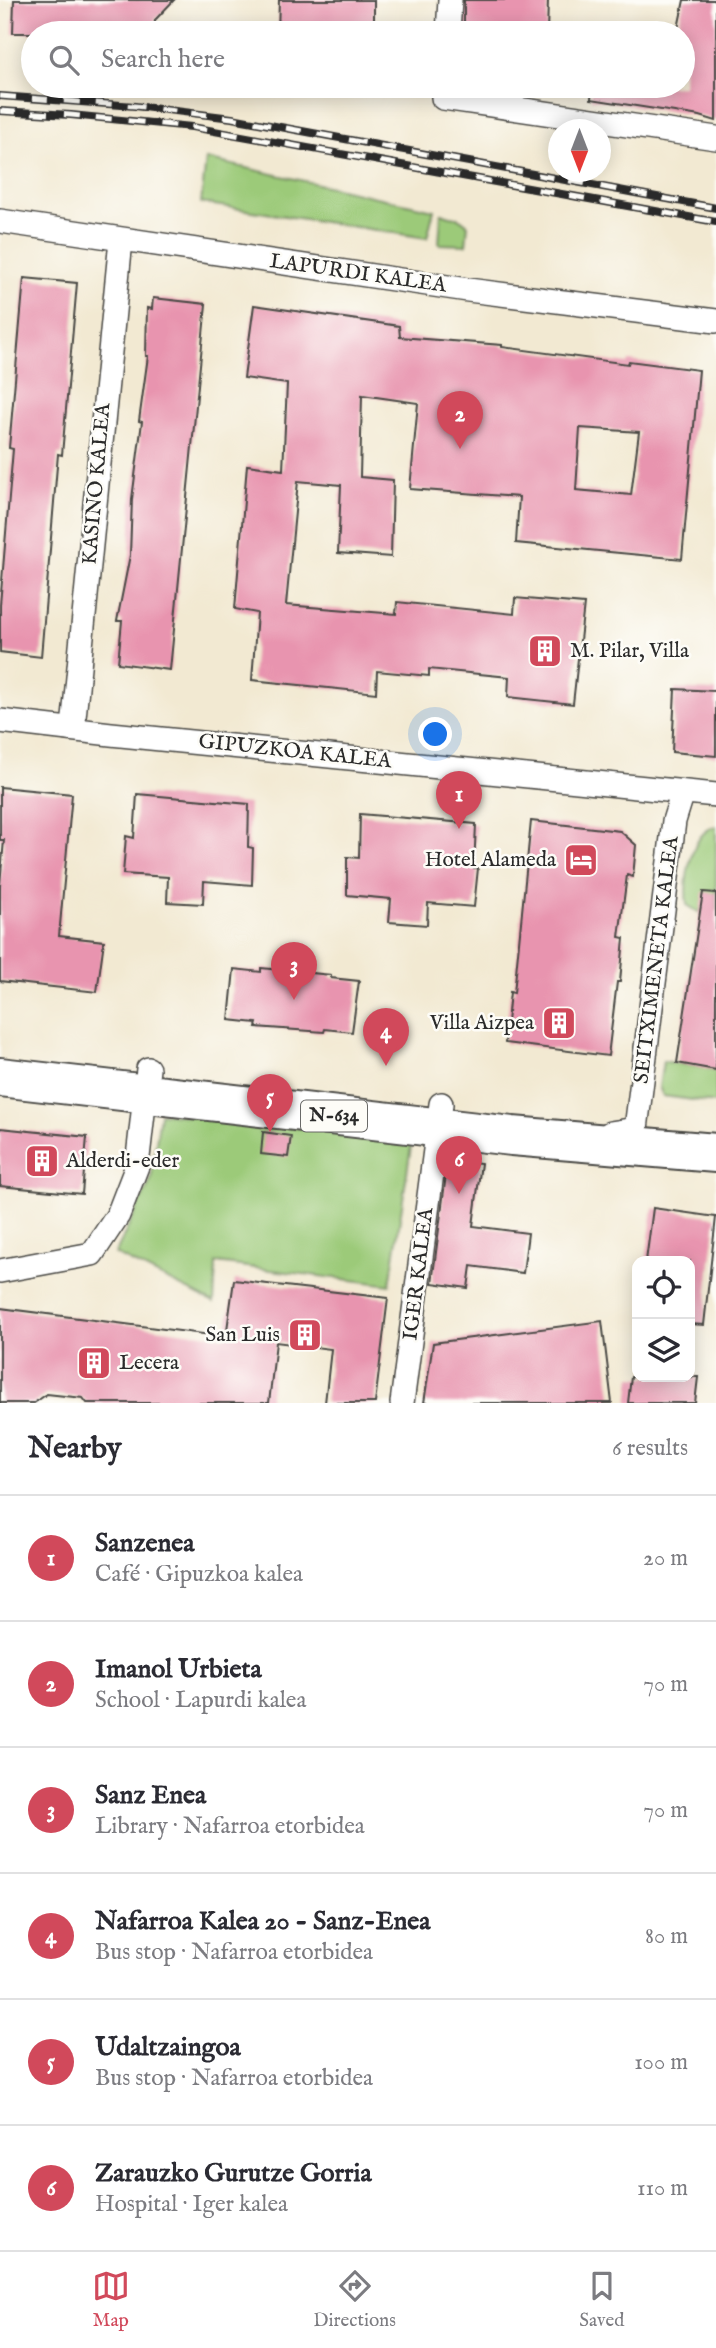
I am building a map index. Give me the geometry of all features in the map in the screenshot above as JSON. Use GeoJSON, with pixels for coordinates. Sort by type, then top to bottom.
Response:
{"type":"FeatureCollection","features":[{"type":"Feature","properties":{"kind":"highway","name":"N-634"},"geometry":{"type":"LineString","coordinates":[[0,1052],[147,1082]]}},
{"type":"Feature","properties":{"kind":"highway","name":"N-634"},"geometry":{"type":"LineString","coordinates":[[0,1077],[147,1082],[652,1138],[716,1153]]}},
{"type":"Feature","properties":{"kind":"highway","name":"N-634"},"geometry":{"type":"LineString","coordinates":[[440,1116],[512,1136],[652,1138]]}},
{"type":"Feature","properties":{"kind":"street"},"geometry":{"type":"LineString","coordinates":[[448,21],[450,0]]}},
{"type":"Feature","properties":{"kind":"street"},"geometry":{"type":"LineString","coordinates":[[479,98],[716,138]]}},
{"type":"Feature","properties":{"kind":"street","name":"LAPURDI KALEA"},"geometry":{"type":"LineString","coordinates":[[0,221],[468,290],[716,321]]}},
{"type":"Feature","properties":{"kind":"street","name":"KASINO KALEA"},"geometry":{"type":"LineString","coordinates":[[74,729],[121,240]]}},
{"type":"Feature","properties":{"kind":"street","name":"GIPUZKOA KALEA"},"geometry":{"type":"LineString","coordinates":[[0,720],[716,795]]}},
{"type":"Feature","properties":{"kind":"street","name":"SEITXIMENETA KALEA"},"geometry":{"type":"LineString","coordinates":[[652,1138],[674,821],[682,792]]}},
{"type":"Feature","properties":{"kind":"street"},"geometry":{"type":"LineString","coordinates":[[0,1271],[92,1254],[118,1214],[137,1166],[147,1082]]}},
{"type":"Feature","properties":{"kind":"street","name":"IGER KALEA"},"geometry":{"type":"LineString","coordinates":[[402,1403],[440,1116]]}},
{"type":"Feature","properties":{"kind":"green space"},"geometry":{"type":"Polygon","coordinates":[[[206,159],[434,210],[427,238],[201,203],[206,159]]]}},
{"type":"Feature","properties":{"kind":"green space"},"geometry":{"type":"Polygon","coordinates":[[[441,213],[460,219],[468,225],[466,245],[439,244],[441,213]]]}},
{"type":"Feature","properties":{"kind":"green space"},"geometry":{"type":"Polygon","coordinates":[[[716,826],[716,910],[701,909],[700,913],[687,905],[688,871],[700,838],[707,830],[716,826]]]}},
{"type":"Feature","properties":{"kind":"green space"},"geometry":{"type":"Polygon","coordinates":[[[663,1061],[716,1070],[716,1103],[663,1096],[659,1087],[663,1061]]]}},
{"type":"Feature","properties":{"kind":"green space"},"geometry":{"type":"Polygon","coordinates":[[[160,1113],[412,1140],[390,1285],[216,1263],[214,1303],[115,1254],[151,1180],[160,1113]]]}},
{"type":"Feature","properties":{"kind":"building"},"geometry":{"type":"Polygon","coordinates":[[[14,0],[174,0],[155,21],[21,21],[21,33],[13,33],[14,0]]]}},
{"type":"Feature","properties":{"kind":"building"},"geometry":{"type":"Polygon","coordinates":[[[279,0],[374,0],[374,21],[278,21],[279,0]]]}},
{"type":"Feature","properties":{"kind":"building"},"geometry":{"type":"Polygon","coordinates":[[[464,0],[548,0],[547,21],[464,21],[464,0]]]}},
{"type":"Feature","properties":{"kind":"building"},"geometry":{"type":"Polygon","coordinates":[[[684,0],[716,0],[716,121],[700,116],[591,99],[695,98],[695,21],[680,21],[684,0]]]}},
{"type":"Feature","properties":{"kind":"building"},"geometry":{"type":"Polygon","coordinates":[[[24,278],[77,283],[62,455],[58,454],[41,657],[0,652],[0,605],[13,449],[9,448],[24,278]]]}},
{"type":"Feature","properties":{"kind":"building"},"geometry":{"type":"Polygon","coordinates":[[[153,298],[206,304],[170,670],[118,663],[122,621],[117,621],[130,555],[132,499],[142,422],[139,421],[148,356],[147,308],[152,309],[153,298]]]}},
{"type":"Feature","properties":{"kind":"building"},"geometry":{"type":"Polygon","coordinates":[[[254,305],[399,326],[400,337],[502,345],[628,364],[629,361],[699,370],[682,559],[516,543],[519,497],[410,489],[418,403],[362,395],[360,477],[393,480],[391,557],[338,553],[341,485],[298,481],[286,605],[396,614],[397,602],[514,614],[515,598],[584,604],[573,704],[508,697],[509,677],[429,669],[429,676],[377,671],[376,693],[252,680],[257,613],[235,609],[247,465],[283,470],[287,384],[244,378],[254,305]],[[580,428],[576,490],[631,495],[639,432],[580,428]]]}},
{"type":"Feature","properties":{"kind":"building"},"geometry":{"type":"Polygon","coordinates":[[[675,689],[716,691],[716,756],[672,752],[675,689]]]}},
{"type":"Feature","properties":{"kind":"building"},"geometry":{"type":"Polygon","coordinates":[[[0,787],[72,794],[59,936],[104,941],[97,992],[0,981],[0,885],[4,840],[0,840],[0,787]]]}},
{"type":"Feature","properties":{"kind":"building"},"geometry":{"type":"Polygon","coordinates":[[[137,794],[249,804],[248,847],[253,848],[252,885],[204,881],[203,904],[167,902],[168,877],[123,874],[126,836],[134,838],[137,794]]]}},
{"type":"Feature","properties":{"kind":"building"},"geometry":{"type":"Polygon","coordinates":[[[360,814],[476,824],[474,868],[478,868],[474,907],[428,903],[427,925],[389,922],[391,899],[347,895],[347,857],[359,858],[360,814]]]}},
{"type":"Feature","properties":{"kind":"building"},"geometry":{"type":"Polygon","coordinates":[[[531,821],[620,831],[636,845],[633,877],[627,875],[619,937],[624,938],[620,982],[617,982],[608,1056],[505,1043],[510,992],[514,993],[531,821]]]}},
{"type":"Feature","properties":{"kind":"building"},"geometry":{"type":"Polygon","coordinates":[[[703,892],[716,893],[716,1070],[677,1063],[703,892]]]}},
{"type":"Feature","properties":{"kind":"building"},"geometry":{"type":"Polygon","coordinates":[[[261,968],[331,975],[331,978],[359,981],[352,1032],[256,1027],[257,1023],[229,1020],[234,969],[261,972],[261,968]]]}},
{"type":"Feature","properties":{"kind":"building","name":"Alderdi-eder"},"geometry":{"type":"Polygon","coordinates":[[[0,1128],[87,1137],[82,1194],[0,1186],[0,1128]]]}},
{"type":"Feature","properties":{"kind":"building"},"geometry":{"type":"Polygon","coordinates":[[[263,1132],[291,1136],[288,1157],[261,1154],[263,1132]]]}},
{"type":"Feature","properties":{"kind":"building"},"geometry":{"type":"Polygon","coordinates":[[[448,1159],[481,1163],[473,1226],[528,1233],[523,1273],[471,1266],[468,1288],[432,1283],[448,1159]]]}},
{"type":"Feature","properties":{"kind":"building"},"geometry":{"type":"Polygon","coordinates":[[[653,1208],[716,1217],[704,1325],[695,1324],[695,1256],[647,1256],[653,1208]]]}},
{"type":"Feature","properties":{"kind":"building"},"geometry":{"type":"Polygon","coordinates":[[[234,1280],[388,1298],[375,1403],[325,1403],[331,1349],[276,1342],[269,1403],[87,1403],[83,1398],[47,1394],[34,1403],[0,1403],[0,1308],[226,1337],[234,1280]]]}},
{"type":"Feature","properties":{"kind":"building"},"geometry":{"type":"Polygon","coordinates":[[[602,1321],[612,1403],[424,1403],[433,1343],[602,1321]]]}},
{"type":"Feature","properties":{"kind":"building"},"geometry":{"type":"Polygon","coordinates":[[[631,1377],[632,1382],[695,1382],[695,1377],[698,1377],[695,1403],[628,1403],[631,1377]]]}},
{"type":"Feature","properties":{"kind":"railway"},"geometry":{"type":"LineString","coordinates":[[0,96],[21,98]]}},
{"type":"Feature","properties":{"kind":"railway"},"geometry":{"type":"LineString","coordinates":[[27,98],[135,106],[232,118],[716,208]]}},
{"type":"Feature","properties":{"kind":"railway"},"geometry":{"type":"LineString","coordinates":[[0,111],[192,127],[716,222]]}},
{"type":"Feature","properties":{"kind":"place","name":"Imanol Urbieta"},"geometry":{"type":"Point","coordinates":[460,449]}},
{"type":"Feature","properties":{"kind":"place","name":"M. Pilar, Villa"},"geometry":{"type":"Point","coordinates":[545,651]}},
{"type":"Feature","properties":{"kind":"place","name":"Sanzenea"},"geometry":{"type":"Point","coordinates":[459,829]}},
{"type":"Feature","properties":{"kind":"place","name":"Hotel Alameda"},"geometry":{"type":"Point","coordinates":[581,860]}},
{"type":"Feature","properties":{"kind":"place","name":"Sanz Enea"},"geometry":{"type":"Point","coordinates":[294,1000]}},
{"type":"Feature","properties":{"kind":"place","name":"Villa Aizpea"},"geometry":{"type":"Point","coordinates":[559,1023]}},
{"type":"Feature","properties":{"kind":"place","name":"Nafarroa Kalea 20 - Sanz-Enea"},"geometry":{"type":"Point","coordinates":[386,1066]}},
{"type":"Feature","properties":{"kind":"place","name":"Udaltzaingoa"},"geometry":{"type":"Point","coordinates":[270,1132]}},
{"type":"Feature","properties":{"kind":"place","name":"Alderdi-eder"},"geometry":{"type":"Point","coordinates":[42,1161]}},
{"type":"Feature","properties":{"kind":"place","name":"Zarauzko Gurutze Gorria"},"geometry":{"type":"Point","coordinates":[459,1194]}},
{"type":"Feature","properties":{"kind":"place","name":"San Luis"},"geometry":{"type":"Point","coordinates":[305,1335]}},
{"type":"Feature","properties":{"kind":"place","name":"Lecera"},"geometry":{"type":"Point","coordinates":[94,1363]}}]}
